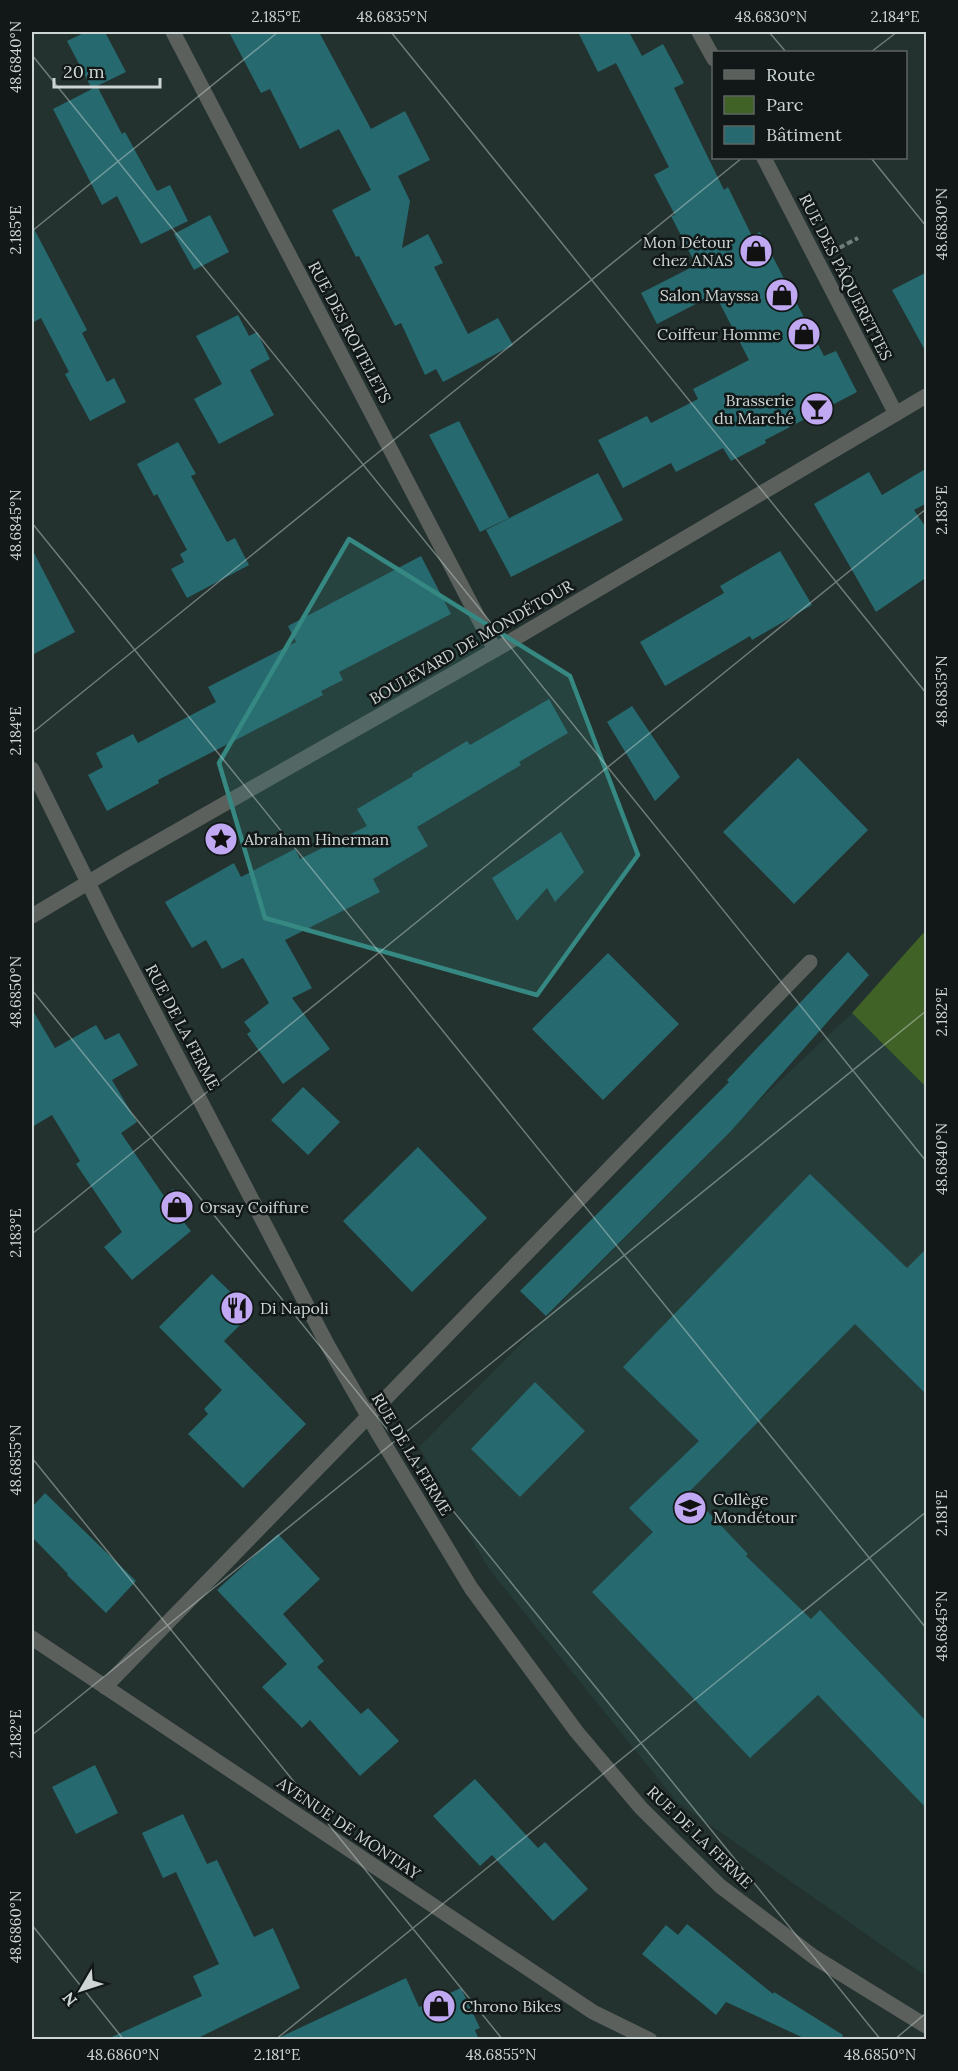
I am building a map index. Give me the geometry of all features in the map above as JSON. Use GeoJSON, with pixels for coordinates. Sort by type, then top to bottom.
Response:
{"type":"FeatureCollection","features":[{"type":"Feature","properties":{"kind":"street","name":"RUE DES ROITELETS"},"geometry":{"type":"LineString","coordinates":[[173,32],[495,650]]}},
{"type":"Feature","properties":{"kind":"street"},"geometry":{"type":"LineString","coordinates":[[699,32],[712,55]]}},
{"type":"Feature","properties":{"kind":"street","name":"RUE DES PÂQUERETTES"},"geometry":{"type":"LineString","coordinates":[[765,159],[896,414]]}},
{"type":"Feature","properties":{"kind":"street","name":"BOULEVARD DE MONDÉTOUR"},"geometry":{"type":"LineString","coordinates":[[32,916],[495,650],[927,396]]}},
{"type":"Feature","properties":{"kind":"street","name":"RUE DE LA FERME"},"geometry":{"type":"LineString","coordinates":[[32,770],[111,929],[327,1344],[471,1588],[576,1731],[641,1808],[720,1886],[814,1957],[927,2026]]}},
{"type":"Feature","properties":{"kind":"street"},"geometry":{"type":"LineString","coordinates":[[105,1687],[810,962]]}},
{"type":"Feature","properties":{"kind":"street","name":"AVENUE DE MONTJAY"},"geometry":{"type":"LineString","coordinates":[[32,1638],[593,2012],[650,2040]]}},
{"type":"Feature","properties":{"kind":"highlighted area"},"geometry":{"type":"Polygon","coordinates":[[[349,539],[570,676],[638,855],[537,995],[265,918],[219,763],[349,539]]]}},
{"type":"Feature","properties":{"kind":"shaded area","name":"Collège Mondétour"},"geometry":{"type":"Polygon","coordinates":[[[852,1013],[926,1087],[926,1976],[677,1802],[489,1569],[419,1447],[753,1106],[852,1013]]]}},
{"type":"Feature","properties":{"kind":"green space"},"geometry":{"type":"Polygon","coordinates":[[[926,930],[926,1087],[852,1013],[926,930]]]}},
{"type":"Feature","properties":{"kind":"building"},"geometry":{"type":"Polygon","coordinates":[[[86,32],[105,32],[126,72],[97,86],[122,134],[125,132],[157,191],[170,185],[188,221],[141,244],[117,196],[102,205],[53,109],[92,89],[67,41],[86,32]]]}},
{"type":"Feature","properties":{"kind":"building"},"geometry":{"type":"Polygon","coordinates":[[[229,32],[319,32],[371,129],[405,111],[430,160],[398,176],[410,201],[402,248],[428,234],[443,263],[434,267],[468,334],[498,318],[513,345],[443,382],[436,369],[425,375],[401,323],[395,326],[332,210],[371,190],[339,129],[300,149],[270,89],[261,93],[229,32]]]}},
{"type":"Feature","properties":{"kind":"building"},"geometry":{"type":"Polygon","coordinates":[[[578,32],[629,32],[642,56],[663,44],[684,83],[674,88],[724,190],[728,187],[752,236],[760,232],[824,356],[836,351],[857,392],[765,440],[766,443],[731,461],[723,448],[676,472],[671,463],[623,488],[598,440],[647,416],[651,423],[698,399],[693,389],[749,360],[715,294],[657,324],[641,293],[696,265],[671,216],[675,215],[654,175],[669,167],[616,63],[598,72],[578,32]]]}},
{"type":"Feature","properties":{"kind":"building"},"geometry":{"type":"Polygon","coordinates":[[[210,215],[229,252],[194,270],[174,234],[210,215]]]}},
{"type":"Feature","properties":{"kind":"building"},"geometry":{"type":"Polygon","coordinates":[[[32,225],[87,330],[82,333],[107,382],[114,378],[126,402],[90,421],[65,374],[69,372],[41,318],[32,323],[32,225]]]}},
{"type":"Feature","properties":{"kind":"building"},"geometry":{"type":"Polygon","coordinates":[[[927,272],[927,354],[892,290],[927,272]]]}},
{"type":"Feature","properties":{"kind":"building"},"geometry":{"type":"Polygon","coordinates":[[[238,315],[249,336],[257,332],[270,359],[250,370],[274,415],[219,444],[194,399],[222,384],[196,336],[238,315]]]}},
{"type":"Feature","properties":{"kind":"building"},"geometry":{"type":"Polygon","coordinates":[[[459,421],[509,518],[480,532],[429,435],[459,421]]]}},
{"type":"Feature","properties":{"kind":"building"},"geometry":{"type":"Polygon","coordinates":[[[178,442],[196,474],[191,476],[227,542],[235,538],[249,565],[187,598],[171,569],[184,562],[180,554],[187,550],[157,494],[154,496],[137,464],[178,442]]]}},
{"type":"Feature","properties":{"kind":"building"},"geometry":{"type":"Polygon","coordinates":[[[927,468],[927,503],[914,510],[927,529],[927,577],[876,612],[814,504],[869,472],[882,495],[927,468]]]}},
{"type":"Feature","properties":{"kind":"building"},"geometry":{"type":"Polygon","coordinates":[[[598,473],[623,520],[511,577],[486,530],[598,473]]]}},
{"type":"Feature","properties":{"kind":"building"},"geometry":{"type":"Polygon","coordinates":[[[32,549],[75,632],[32,655],[32,549]]]}},
{"type":"Feature","properties":{"kind":"building"},"geometry":{"type":"Polygon","coordinates":[[[780,551],[812,605],[752,640],[750,636],[665,686],[640,642],[724,593],[720,586],[780,551]]]}},
{"type":"Feature","properties":{"kind":"building"},"geometry":{"type":"Polygon","coordinates":[[[421,556],[451,614],[339,672],[343,680],[321,691],[323,695],[158,780],[159,783],[107,811],[88,775],[103,767],[96,753],[133,734],[138,743],[216,702],[208,687],[296,642],[288,626],[421,556]]]}},
{"type":"Feature","properties":{"kind":"building"},"geometry":{"type":"Polygon","coordinates":[[[549,699],[568,733],[519,762],[521,765],[417,827],[428,846],[373,879],[380,892],[285,940],[312,988],[292,998],[330,1049],[283,1084],[247,1034],[251,1031],[244,1022],[269,1003],[243,958],[222,969],[206,940],[192,948],[165,902],[234,863],[241,877],[295,849],[300,859],[367,826],[357,809],[467,741],[470,745],[549,699]]]}},
{"type":"Feature","properties":{"kind":"building"},"geometry":{"type":"Polygon","coordinates":[[[632,706],[680,777],[655,801],[607,722],[632,706]]]}},
{"type":"Feature","properties":{"kind":"building"},"geometry":{"type":"Polygon","coordinates":[[[798,758],[868,830],[794,904],[723,832],[798,758]]]}},
{"type":"Feature","properties":{"kind":"building"},"geometry":{"type":"Polygon","coordinates":[[[561,832],[584,872],[555,902],[547,888],[517,921],[492,878],[561,832]]]}},
{"type":"Feature","properties":{"kind":"building"},"geometry":{"type":"Polygon","coordinates":[[[848,952],[869,975],[731,1131],[546,1316],[520,1291],[729,1082],[727,1080],[848,952]]]}},
{"type":"Feature","properties":{"kind":"building"},"geometry":{"type":"Polygon","coordinates":[[[608,953],[679,1024],[603,1100],[532,1029],[608,953]]]}},
{"type":"Feature","properties":{"kind":"building"},"geometry":{"type":"Polygon","coordinates":[[[32,1009],[55,1048],[96,1025],[105,1040],[119,1033],[138,1065],[112,1080],[137,1122],[121,1133],[164,1196],[173,1189],[191,1212],[182,1220],[191,1231],[132,1280],[104,1247],[122,1232],[76,1164],[80,1161],[52,1115],[32,1127],[32,1009]]]}},
{"type":"Feature","properties":{"kind":"building"},"geometry":{"type":"Polygon","coordinates":[[[303,1087],[340,1122],[308,1155],[271,1120],[303,1087]]]}},
{"type":"Feature","properties":{"kind":"building"},"geometry":{"type":"Polygon","coordinates":[[[418,1147],[487,1218],[412,1292],[343,1221],[418,1147]]]}},
{"type":"Feature","properties":{"kind":"building"},"geometry":{"type":"Polygon","coordinates":[[[810,1174],[907,1268],[927,1248],[927,1395],[855,1324],[689,1492],[748,1554],[746,1556],[811,1619],[820,1610],[927,1722],[927,1809],[818,1695],[750,1758],[592,1592],[653,1532],[629,1508],[699,1441],[623,1367],[810,1174]]]}},
{"type":"Feature","properties":{"kind":"building"},"geometry":{"type":"Polygon","coordinates":[[[212,1274],[252,1313],[224,1341],[306,1424],[243,1488],[188,1434],[208,1414],[204,1409],[222,1390],[159,1327],[212,1274]]]}},
{"type":"Feature","properties":{"kind":"building"},"geometry":{"type":"Polygon","coordinates":[[[535,1382],[585,1431],[520,1497],[471,1449],[535,1382]]]}},
{"type":"Feature","properties":{"kind":"building"},"geometry":{"type":"Polygon","coordinates":[[[45,1493],[136,1581],[106,1613],[32,1537],[32,1507],[45,1493]]]}},
{"type":"Feature","properties":{"kind":"building"},"geometry":{"type":"Polygon","coordinates":[[[278,1534],[320,1579],[283,1614],[324,1661],[317,1667],[361,1714],[368,1708],[399,1741],[360,1776],[310,1720],[302,1728],[262,1687],[287,1664],[217,1590],[278,1534]]]}},
{"type":"Feature","properties":{"kind":"building"},"geometry":{"type":"Polygon","coordinates":[[[95,1765],[118,1813],[76,1834],[52,1787],[95,1765]]]}},
{"type":"Feature","properties":{"kind":"building"},"geometry":{"type":"Polygon","coordinates":[[[475,1779],[538,1848],[545,1842],[588,1889],[553,1921],[492,1855],[480,1866],[433,1816],[475,1779]]]}},
{"type":"Feature","properties":{"kind":"building"},"geometry":{"type":"Polygon","coordinates":[[[183,1814],[207,1864],[217,1860],[254,1937],[273,1928],[300,1988],[194,2040],[105,2040],[202,1996],[193,1976],[219,1964],[176,1872],[163,1878],[142,1833],[183,1814]]]}},
{"type":"Feature","properties":{"kind":"building"},"geometry":{"type":"Polygon","coordinates":[[[687,1924],[773,1994],[774,1992],[843,2035],[841,2040],[808,2040],[726,2002],[716,2015],[642,1954],[666,1925],[678,1935],[687,1924]]]}},
{"type":"Feature","properties":{"kind":"building"},"geometry":{"type":"Polygon","coordinates":[[[406,1978],[419,2007],[461,1988],[480,2028],[475,2030],[479,2040],[274,2040],[406,1978]]]}},
{"type":"Feature","properties":{"kind":"place","name":"Mon Détour chez ANAS"},"geometry":{"type":"Point","coordinates":[756,251]}},
{"type":"Feature","properties":{"kind":"place","name":"Salon Mayssa"},"geometry":{"type":"Point","coordinates":[782,295]}},
{"type":"Feature","properties":{"kind":"place","name":"Coiffeur Homme"},"geometry":{"type":"Point","coordinates":[804,334]}},
{"type":"Feature","properties":{"kind":"place","name":"Brasserie du Marché"},"geometry":{"type":"Point","coordinates":[817,409]}},
{"type":"Feature","properties":{"kind":"place","name":"Abraham Hinerman"},"geometry":{"type":"Point","coordinates":[221,839]}},
{"type":"Feature","properties":{"kind":"place","name":"Orsay Coiffure"},"geometry":{"type":"Point","coordinates":[177,1207]}},
{"type":"Feature","properties":{"kind":"place","name":"Di Napoli"},"geometry":{"type":"Point","coordinates":[237,1308]}},
{"type":"Feature","properties":{"kind":"place","name":"Collège Mondétour"},"geometry":{"type":"Point","coordinates":[690,1508]}},
{"type":"Feature","properties":{"kind":"place","name":"Chrono Bikes"},"geometry":{"type":"Point","coordinates":[439,2006]}}]}
